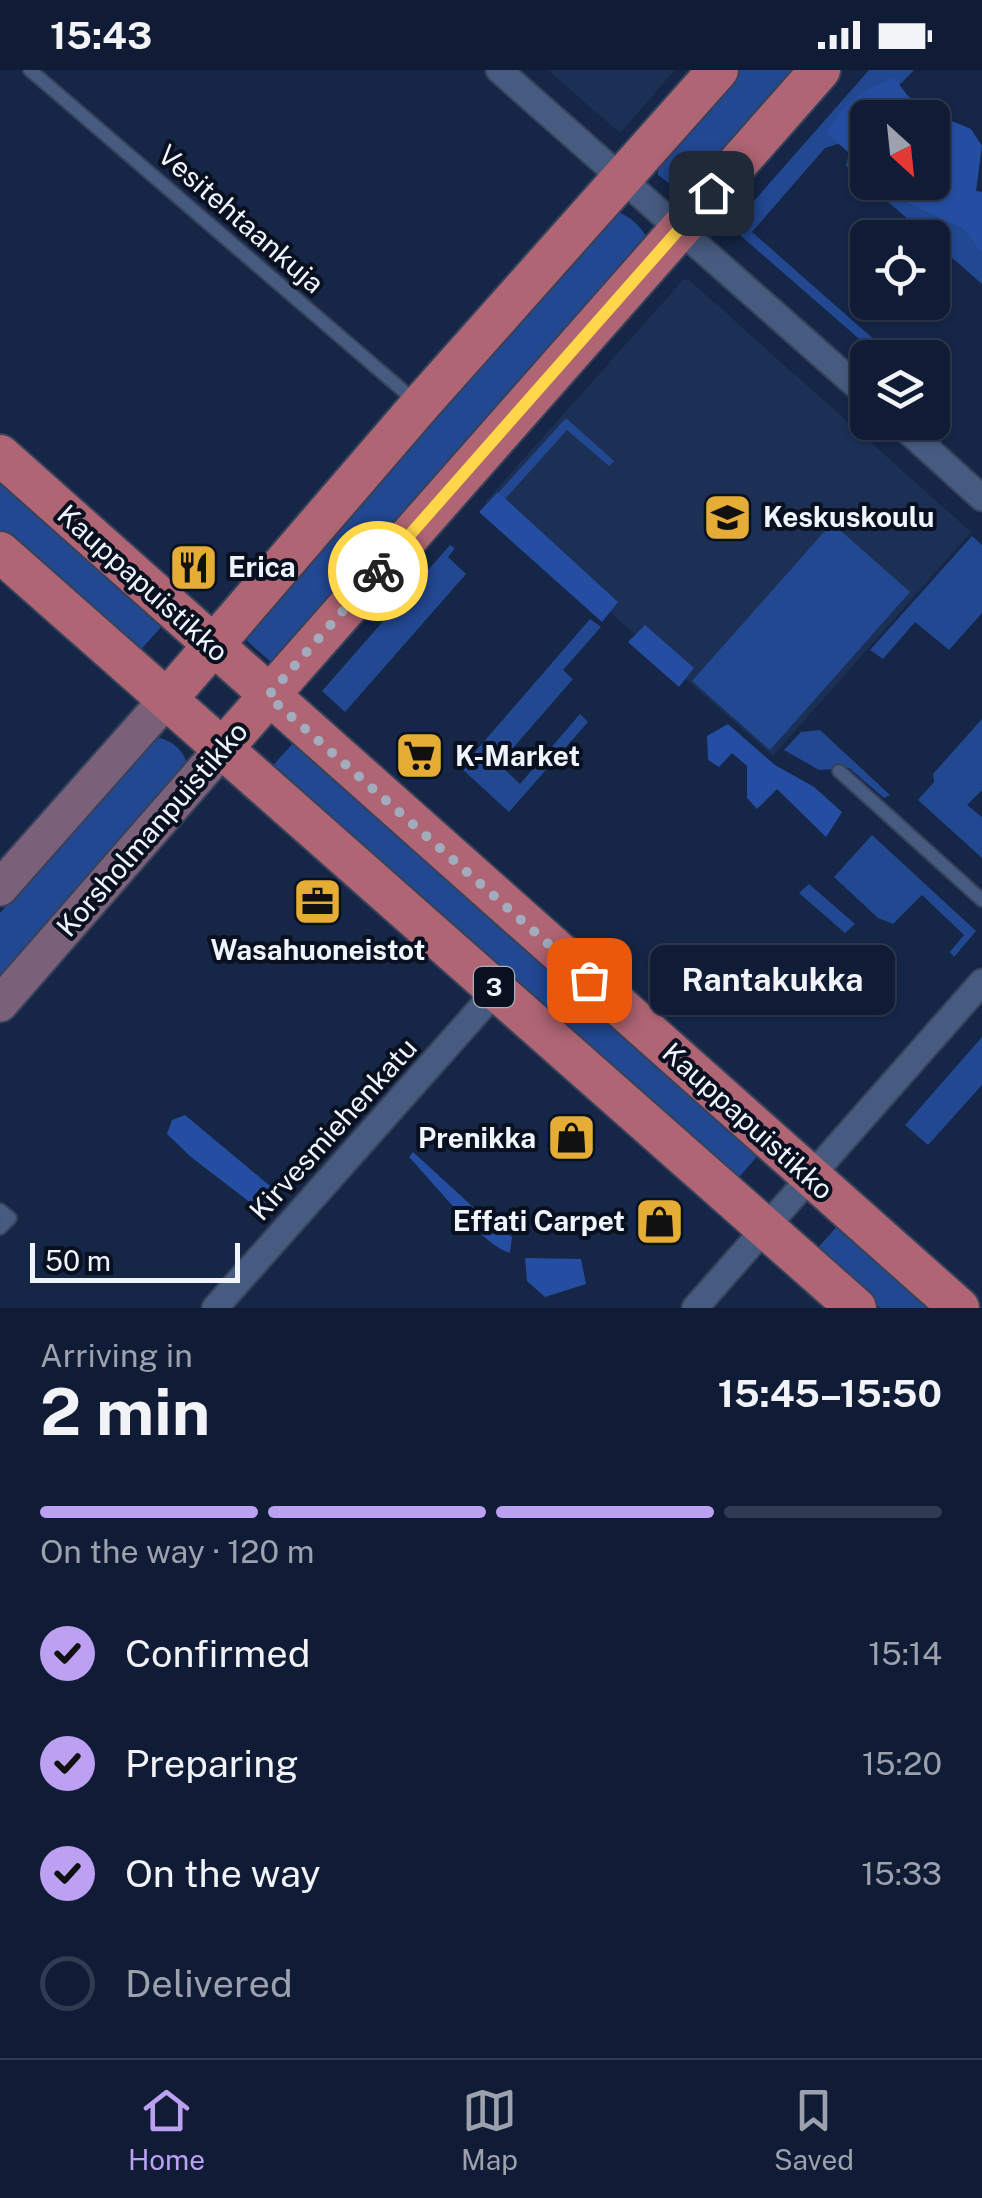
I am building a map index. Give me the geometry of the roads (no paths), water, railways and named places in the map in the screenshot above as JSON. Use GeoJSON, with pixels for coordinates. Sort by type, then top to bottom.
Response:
{"type":"FeatureCollection","features":[{"type":"Feature","properties":{"kind":"main road"},"geometry":{"type":"LineString","coordinates":[[0,888],[718,70]]}},
{"type":"Feature","properties":{"kind":"main road","name":"Korsholmanpuistikko"},"geometry":{"type":"LineString","coordinates":[[0,1004],[820,70]]}},
{"type":"Feature","properties":{"kind":"main road","name":"Kauppapuistikko"},"geometry":{"type":"LineString","coordinates":[[0,455],[959,1308]]}},
{"type":"Feature","properties":{"kind":"main road","name":"3"},"geometry":{"type":"LineString","coordinates":[[0,552],[856,1308]]}},
{"type":"Feature","properties":{"kind":"street"},"geometry":{"type":"LineString","coordinates":[[499,70],[850,380]]}},
{"type":"Feature","properties":{"kind":"street"},"geometry":{"type":"LineString","coordinates":[[918,440],[982,498]]}},
{"type":"Feature","properties":{"kind":"street"},"geometry":{"type":"LineString","coordinates":[[695,1308],[982,982]]}},
{"type":"Feature","properties":{"kind":"street","name":"Kirvesmiehenkatu"},"geometry":{"type":"LineString","coordinates":[[215,1308],[496,990]]}},
{"type":"Feature","properties":{"kind":"lane","name":"Vesitehtaankuja"},"geometry":{"type":"LineString","coordinates":[[30,70],[420,405]]}},
{"type":"Feature","properties":{"kind":"lane"},"geometry":{"type":"LineString","coordinates":[[839,771],[982,900]]}},
{"type":"Feature","properties":{"kind":"lane"},"geometry":{"type":"LineString","coordinates":[[0,1210],[10,1218],[0,1228]]}},
{"type":"Feature","properties":{"kind":"place","name":"Keskuskoulu"},"geometry":{"type":"Point","coordinates":[728,517]}},
{"type":"Feature","properties":{"kind":"place","name":"Erica"},"geometry":{"type":"Point","coordinates":[193,567]}},
{"type":"Feature","properties":{"kind":"place","name":"K-Market"},"geometry":{"type":"Point","coordinates":[420,756]}},
{"type":"Feature","properties":{"kind":"place","name":"Wasahuoneistot"},"geometry":{"type":"Point","coordinates":[318,902]}},
{"type":"Feature","properties":{"kind":"place","name":"Rantakukka"},"geometry":{"type":"Point","coordinates":[589,980]}},
{"type":"Feature","properties":{"kind":"place","name":"Prenikka"},"geometry":{"type":"Point","coordinates":[571,1138]}},
{"type":"Feature","properties":{"kind":"place","name":"Effati Carpet"},"geometry":{"type":"Point","coordinates":[660,1221]}}]}
